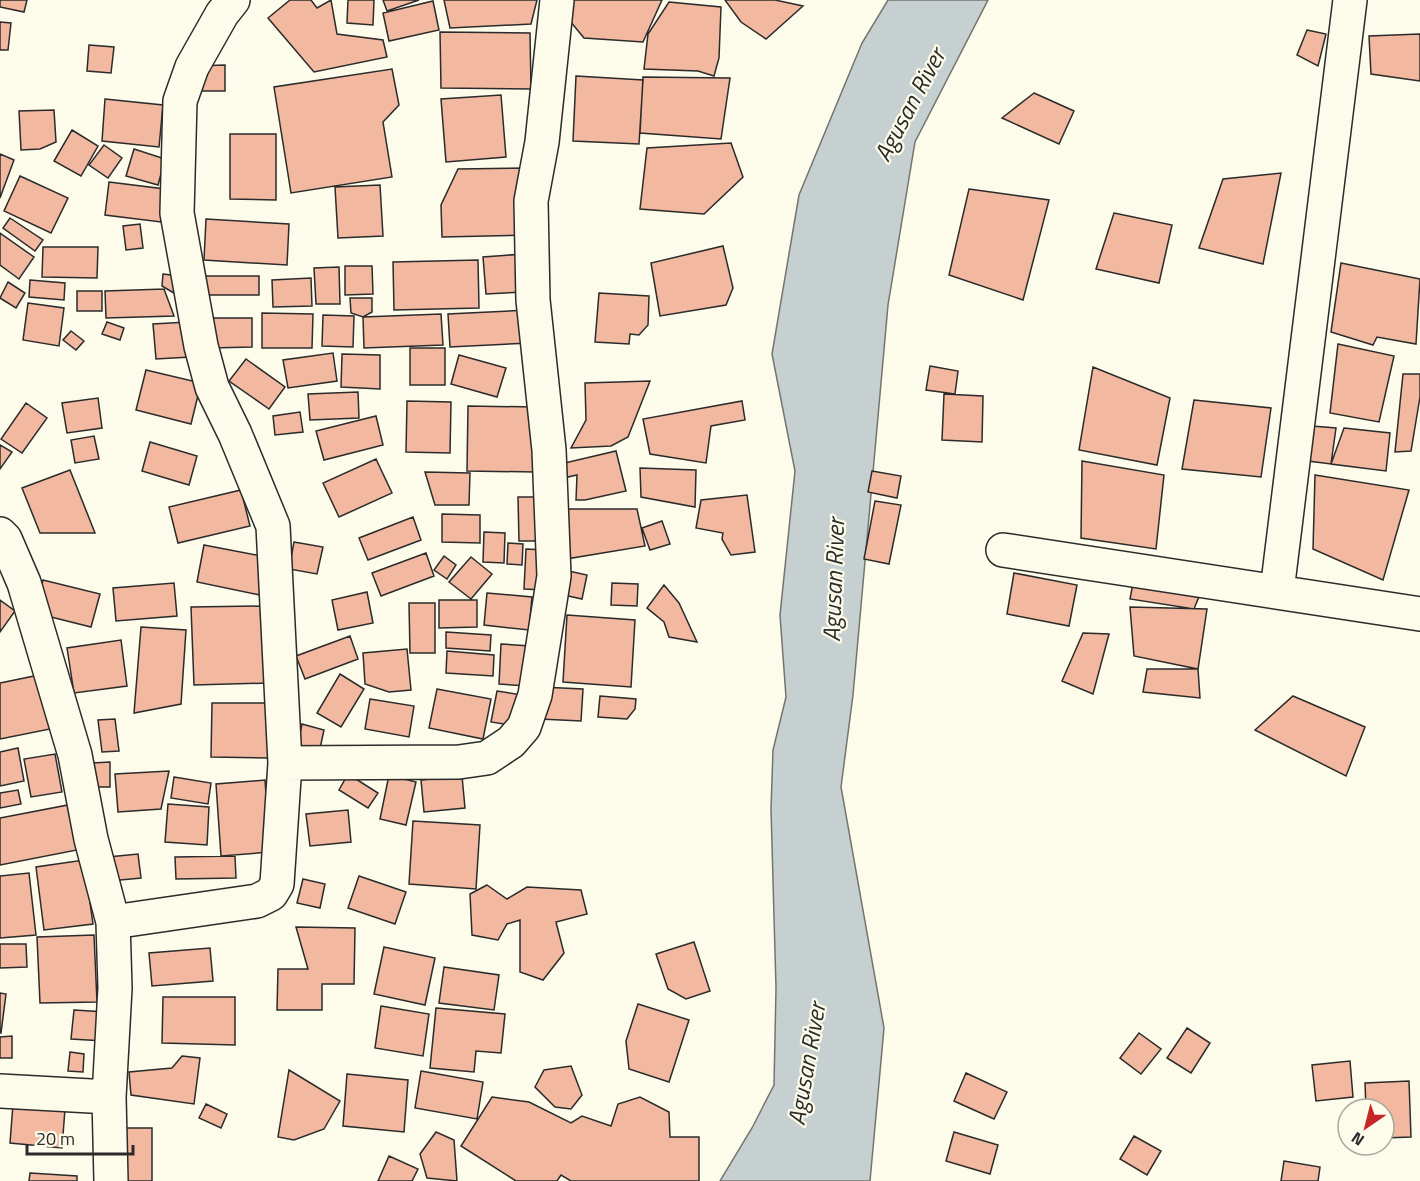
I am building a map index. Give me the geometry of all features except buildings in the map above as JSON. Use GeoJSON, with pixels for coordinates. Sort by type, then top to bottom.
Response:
{"type":"FeatureCollection","features":[{"type":"Feature","properties":{"kind":"street"},"geometry":{"type":"LineString","coordinates":[[113,922],[256,901],[271,894],[277,884],[285,764],[273,526],[235,434],[212,387],[201,346],[177,213],[180,101],[192,67],[222,14],[233,0]]}},
{"type":"Feature","properties":{"kind":"street"},"geometry":{"type":"LineString","coordinates":[[285,764],[459,762],[487,758],[511,742],[524,727],[535,695],[554,576],[549,450],[533,300],[531,201],[542,142],[557,0]]}},
{"type":"Feature","properties":{"kind":"street"},"geometry":{"type":"LineString","coordinates":[[1278,591],[1350,0]]}},
{"type":"Feature","properties":{"kind":"street"},"geometry":{"type":"LineString","coordinates":[[0,534],[5,539],[24,583],[75,755],[91,839],[113,922],[115,987],[109,1097],[111,1181]]}},
{"type":"Feature","properties":{"kind":"street"},"geometry":{"type":"LineString","coordinates":[[1003,550],[1420,614]]}},
{"type":"Feature","properties":{"kind":"street"},"geometry":{"type":"LineString","coordinates":[[0,1091],[109,1097]]}},
{"type":"Feature","properties":{"kind":"water","name":"Agusan River"},"geometry":{"type":"Polygon","coordinates":[[[888,0],[988,0],[915,142],[888,305],[853,695],[841,787],[884,1028],[870,1181],[720,1181],[752,1128],[774,1085],[776,988],[771,809],[773,750],[786,697],[780,615],[795,471],[772,354],[799,195],[862,43],[888,0]]]}}]}
